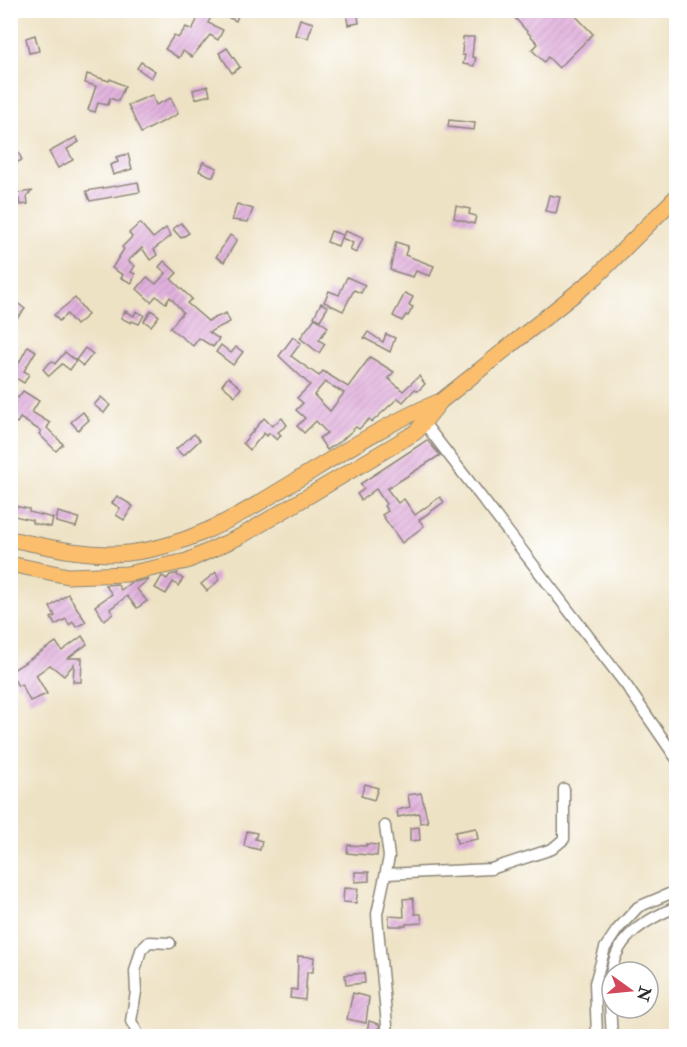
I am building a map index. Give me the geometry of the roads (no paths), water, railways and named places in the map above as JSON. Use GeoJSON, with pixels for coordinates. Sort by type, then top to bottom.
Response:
{"type":"FeatureCollection","features":[{"type":"Feature","properties":{"kind":"highway"},"geometry":{"type":"LineString","coordinates":[[10,539],[73,552],[128,553],[184,541],[237,517],[419,417],[441,401],[596,277],[676,197]]}},
{"type":"Feature","properties":{"kind":"highway"},"geometry":{"type":"LineString","coordinates":[[10,564],[68,576],[127,574],[187,561],[240,536],[417,432],[419,417]]}},
{"type":"Feature","properties":{"kind":"highway"},"geometry":{"type":"LineString","coordinates":[[68,576],[73,552]]}},
{"type":"Feature","properties":{"kind":"street"},"geometry":{"type":"LineString","coordinates":[[419,417],[626,685],[676,758]]}},
{"type":"Feature","properties":{"kind":"street"},"geometry":{"type":"LineString","coordinates":[[386,874],[491,869],[552,849],[564,839],[564,789]]}},
{"type":"Feature","properties":{"kind":"street"},"geometry":{"type":"LineString","coordinates":[[385,826],[389,857],[377,914],[388,1036]]}},
{"type":"Feature","properties":{"kind":"street"},"geometry":{"type":"LineString","coordinates":[[597,1036],[595,983],[604,948],[628,916],[638,907],[676,891]]}},
{"type":"Feature","properties":{"kind":"street"},"geometry":{"type":"LineString","coordinates":[[648,903],[654,917]]}},
{"type":"Feature","properties":{"kind":"street"},"geometry":{"type":"LineString","coordinates":[[612,1036],[609,999],[610,970],[619,948],[641,924],[676,907]]}},
{"type":"Feature","properties":{"kind":"street"},"geometry":{"type":"LineString","coordinates":[[140,1036],[131,1021],[136,992],[135,971],[141,950],[149,942],[170,943]]}}]}
